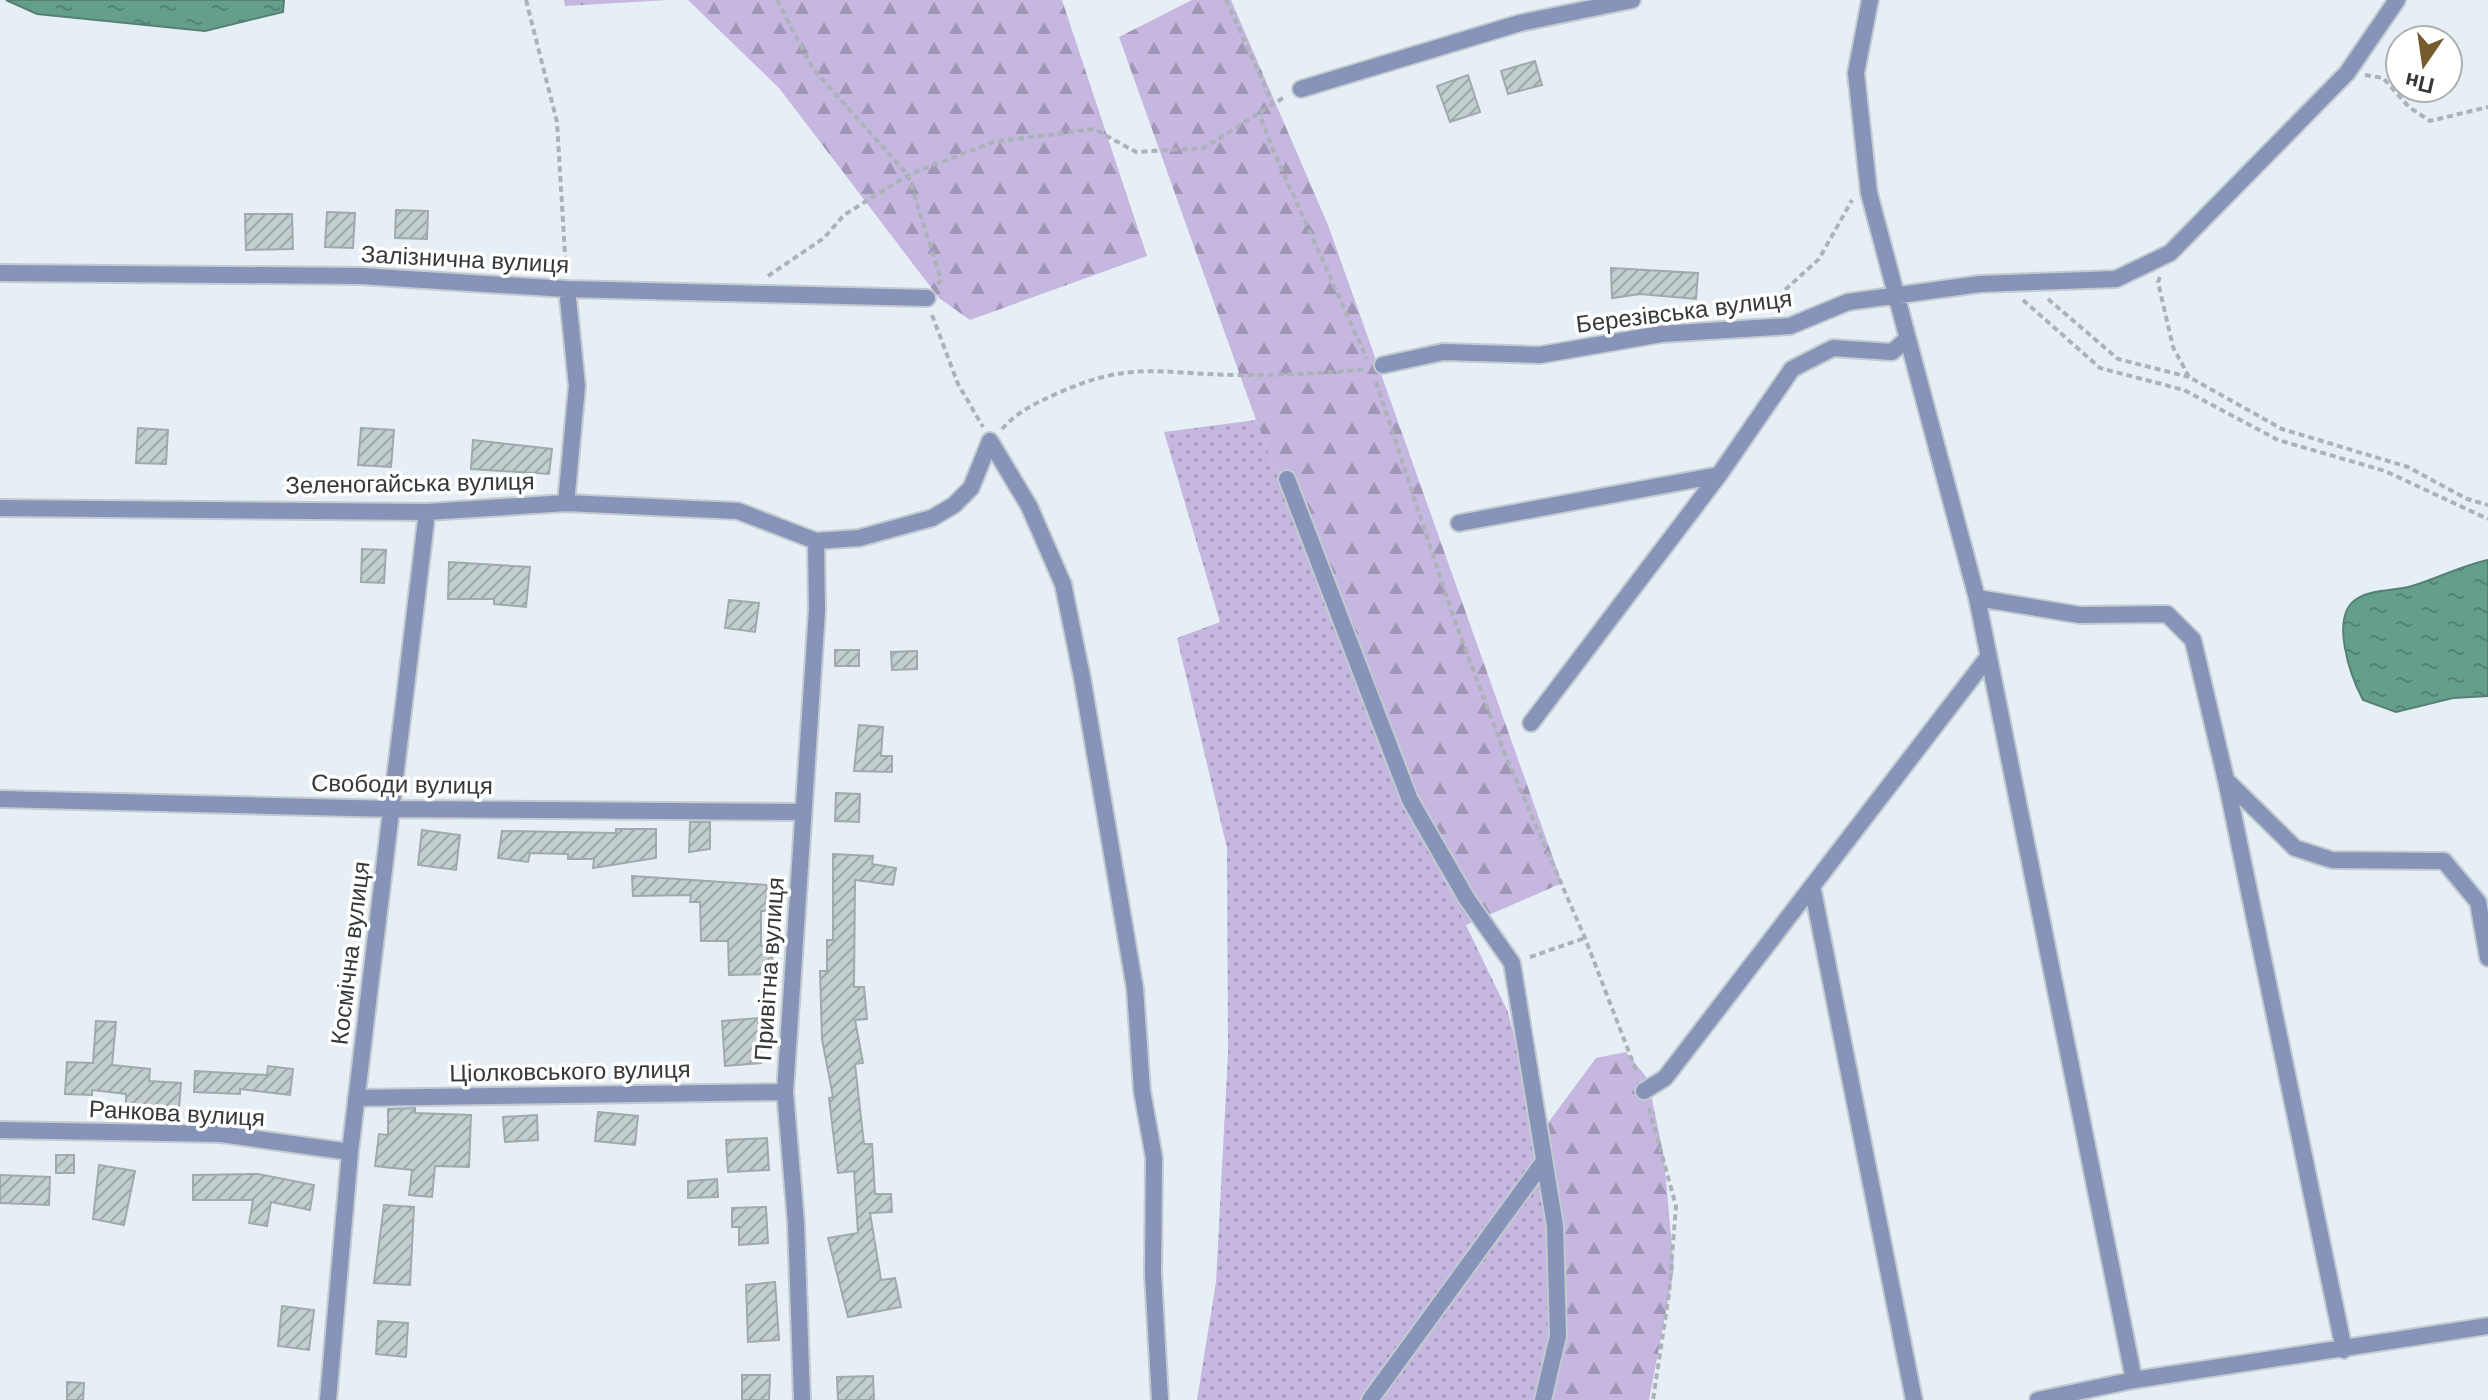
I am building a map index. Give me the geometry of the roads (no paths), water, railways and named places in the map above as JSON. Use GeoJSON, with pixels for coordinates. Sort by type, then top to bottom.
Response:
{"type":"FeatureCollection","features":[{"type":"Feature","properties":{"kind":"street"},"geometry":{"type":"LineString","coordinates":[[1301,89],[1520,23],[1632,0]]}},
{"type":"Feature","properties":{"kind":"street"},"geometry":{"type":"LineString","coordinates":[[1870,0],[1856,73],[1867,174],[1879,242],[1977,598],[2134,1380]]}},
{"type":"Feature","properties":{"kind":"street","name":"Березівська вулиця"},"geometry":{"type":"LineString","coordinates":[[1377,366],[1443,352],[1540,355],[1661,334],[1790,326],[1848,302],[2024,279],[2116,279],[2170,253],[2347,73],[2397,0]]}},
{"type":"Feature","properties":{"kind":"street","name":"Залізнична вулиця"},"geometry":{"type":"LineString","coordinates":[[0,273],[361,276],[567,289],[927,298]]}},
{"type":"Feature","properties":{"kind":"street"},"geometry":{"type":"LineString","coordinates":[[566,503],[577,386],[567,289]]}},
{"type":"Feature","properties":{"kind":"street"},"geometry":{"type":"LineString","coordinates":[[1531,723],[1719,475],[1792,369],[1833,348],[1892,352],[1907,339]]}},
{"type":"Feature","properties":{"kind":"street"},"geometry":{"type":"LineString","coordinates":[[816,541],[859,538],[932,518],[954,505],[971,488],[990,441],[1029,506],[1063,584],[1082,677],[1135,989],[1142,1091],[1154,1158],[1153,1274],[1160,1400]]}},
{"type":"Feature","properties":{"kind":"street"},"geometry":{"type":"LineString","coordinates":[[1459,523],[1719,475]]}},
{"type":"Feature","properties":{"kind":"street"},"geometry":{"type":"LineString","coordinates":[[1287,479],[1410,800],[1467,899],[1512,963],[1555,1226],[1558,1336],[1543,1400]]}},
{"type":"Feature","properties":{"kind":"street","name":"Зеленогайська вулиця"},"geometry":{"type":"LineString","coordinates":[[0,508],[427,512],[566,503],[738,511],[816,541]]}},
{"type":"Feature","properties":{"kind":"street","name":"Космічна вулиця"},"geometry":{"type":"LineString","coordinates":[[328,1400],[356,1098],[427,512]]}},
{"type":"Feature","properties":{"kind":"street","name":"Привітна вулиця"},"geometry":{"type":"LineString","coordinates":[[802,1400],[796,1223],[785,1092],[817,610],[816,541]]}},
{"type":"Feature","properties":{"kind":"street"},"geometry":{"type":"LineString","coordinates":[[1977,598],[2080,615],[2167,614],[2193,640],[2226,780],[2344,1350]]}},
{"type":"Feature","properties":{"kind":"street"},"geometry":{"type":"LineString","coordinates":[[1644,1091],[1665,1078],[1988,657]]}},
{"type":"Feature","properties":{"kind":"street"},"geometry":{"type":"LineString","coordinates":[[2226,780],[2295,848],[2332,860],[2444,861],[2478,902],[2488,958]]}},
{"type":"Feature","properties":{"kind":"street","name":"Свободи вулиця"},"geometry":{"type":"LineString","coordinates":[[0,799],[391,809],[803,812]]}},
{"type":"Feature","properties":{"kind":"street"},"geometry":{"type":"LineString","coordinates":[[1812,886],[1914,1400]]}},
{"type":"Feature","properties":{"kind":"street","name":"Ціолковського вулиця"},"geometry":{"type":"LineString","coordinates":[[356,1098],[785,1092]]}},
{"type":"Feature","properties":{"kind":"street","name":"Ранкова вулиця"},"geometry":{"type":"LineString","coordinates":[[0,1130],[221,1134],[350,1152]]}},
{"type":"Feature","properties":{"kind":"street"},"geometry":{"type":"LineString","coordinates":[[1370,1400],[1544,1161]]}},
{"type":"Feature","properties":{"kind":"street"},"geometry":{"type":"LineString","coordinates":[[2038,1400],[2134,1380],[2488,1326]]}},
{"type":"Feature","properties":{"kind":"water"},"geometry":{"type":"Polygon","coordinates":[[[6,0],[284,0],[283,12],[205,31],[37,14],[6,0]]]}},
{"type":"Feature","properties":{"kind":"water"},"geometry":{"type":"Polygon","coordinates":[[[2488,560],[2488,696],[2453,698],[2396,712],[2363,700],[2345,647],[2344,618],[2349,606],[2364,595],[2412,586],[2488,560]]]}}]}
